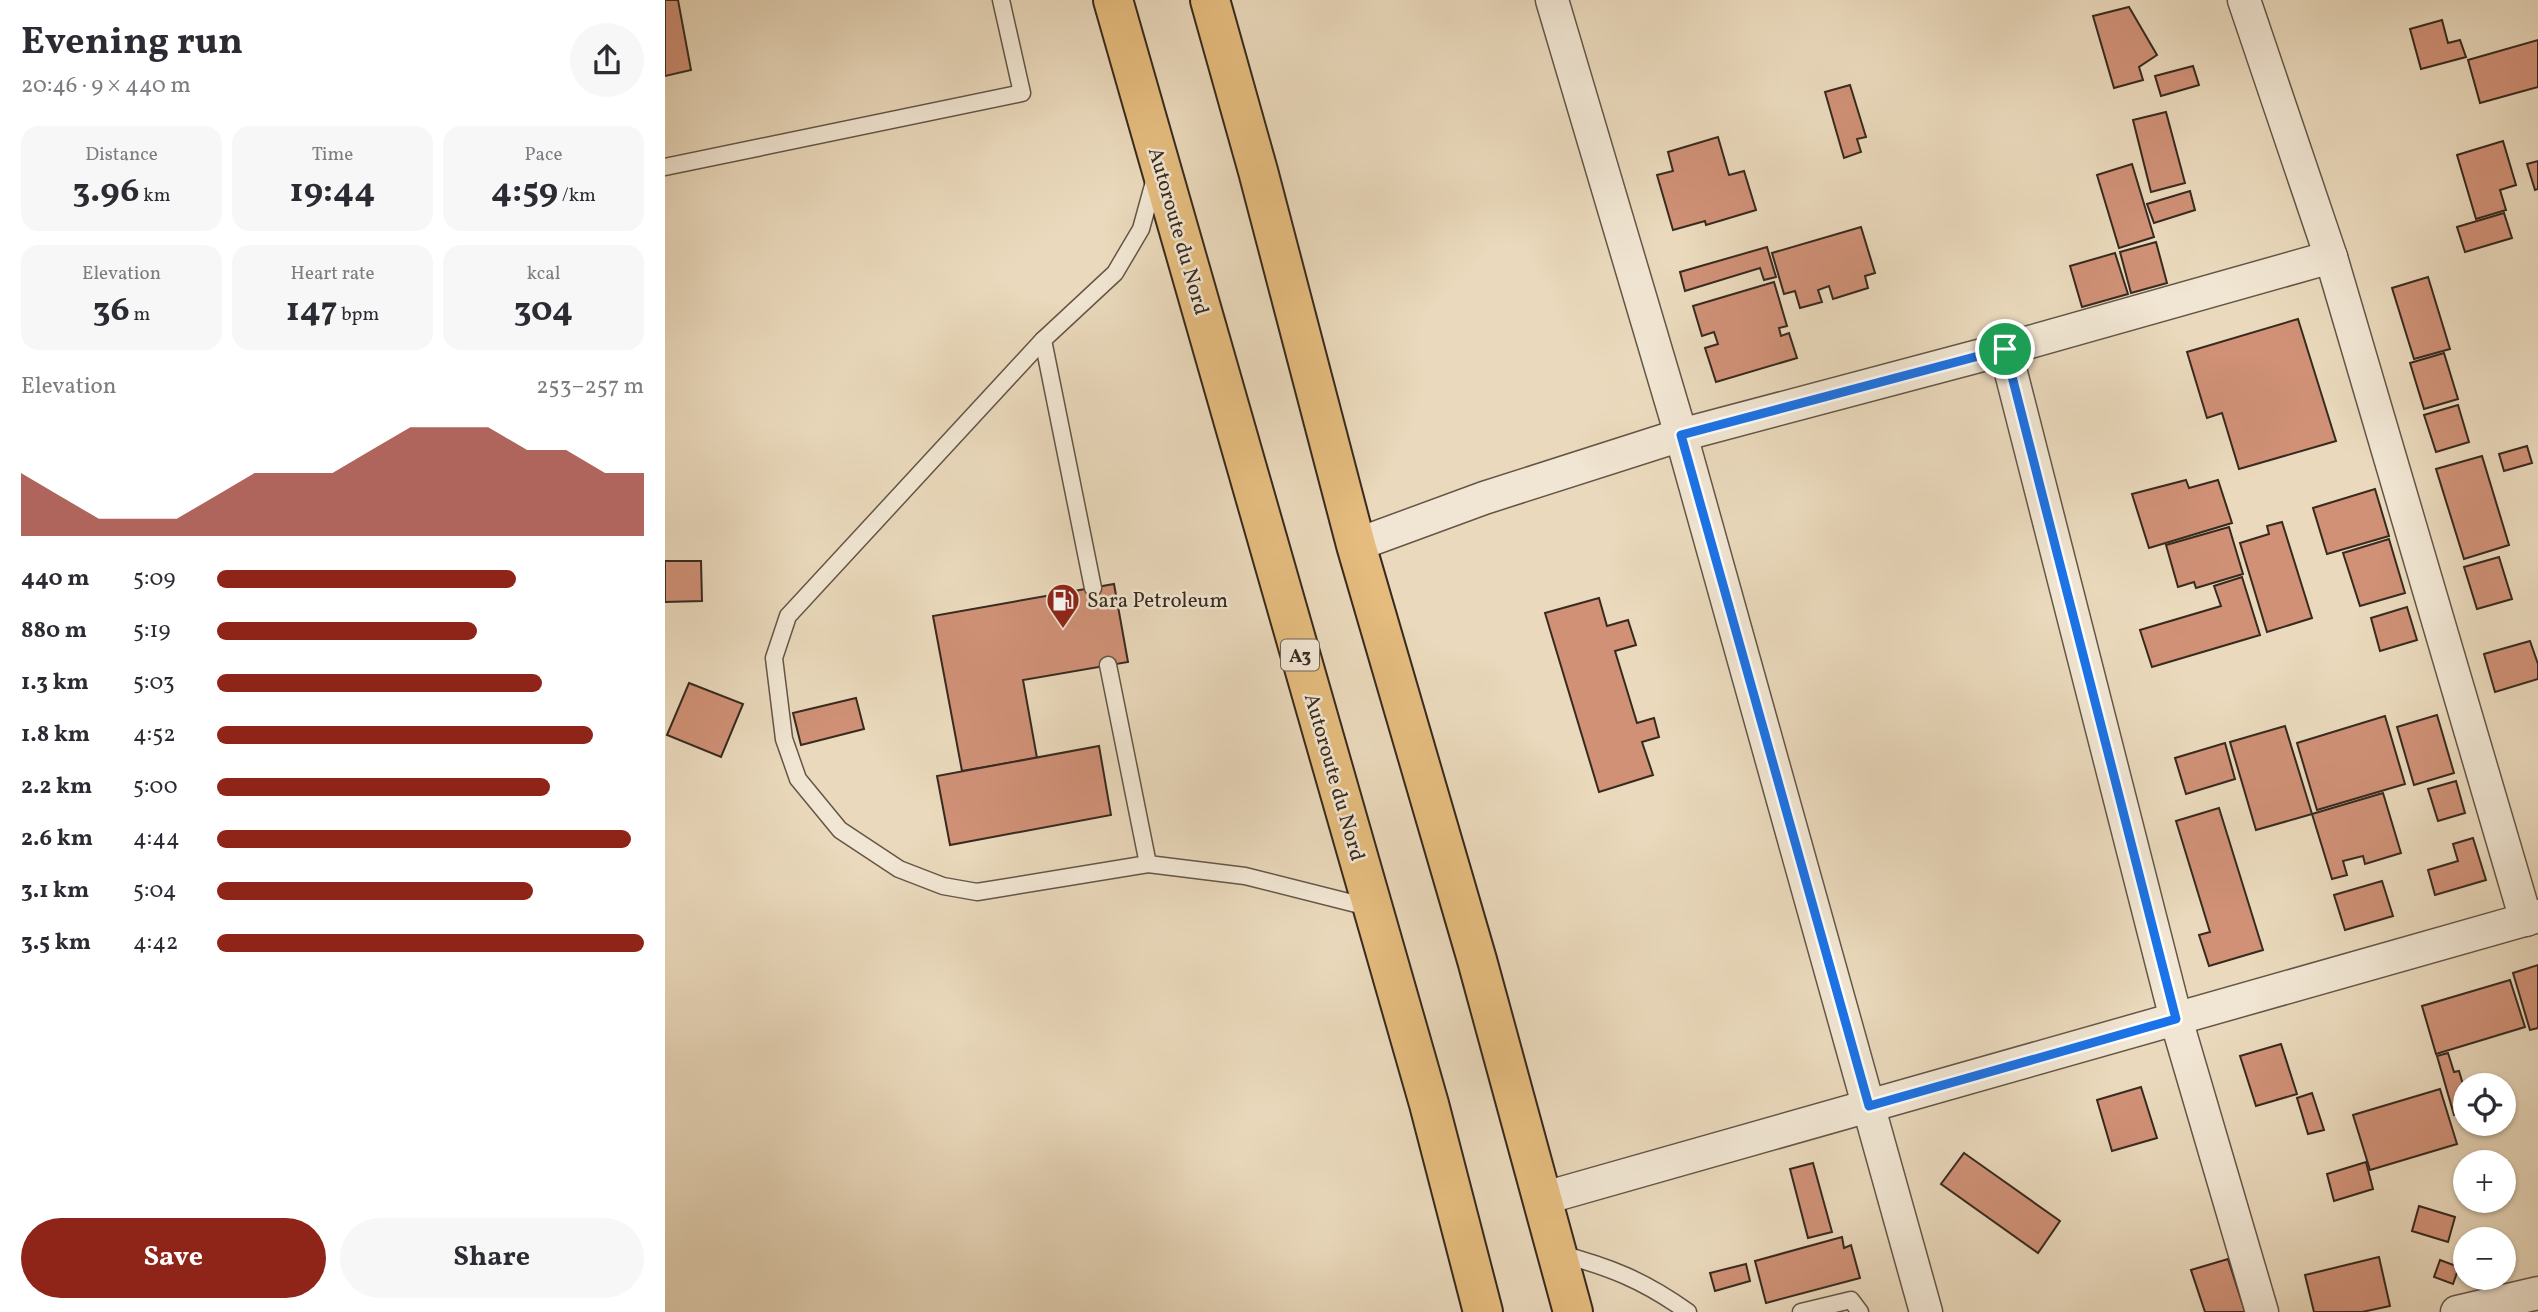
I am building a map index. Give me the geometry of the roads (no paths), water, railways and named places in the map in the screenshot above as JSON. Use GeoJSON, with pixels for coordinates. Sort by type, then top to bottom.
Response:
{"type":"FeatureCollection","features":[{"type":"Feature","properties":{"kind":"highway","name":"Autoroute du Nord"},"geometry":{"type":"LineString","coordinates":[[1113,0],[1429,1104],[1483,1312]]}},
{"type":"Feature","properties":{"kind":"highway"},"geometry":{"type":"LineString","coordinates":[[1210,0],[1258,171],[1356,545],[1477,961],[1573,1312]]}},
{"type":"Feature","properties":{"kind":"street"},"geometry":{"type":"LineString","coordinates":[[1552,0],[1681,435],[1926,1312]]}},
{"type":"Feature","properties":{"kind":"street"},"geometry":{"type":"LineString","coordinates":[[1541,1199],[2532,918],[2331,257],[2244,0]]}},
{"type":"Feature","properties":{"kind":"street"},"geometry":{"type":"LineString","coordinates":[[1356,545],[1484,498],[1681,435],[2005,349],[2331,257]]}},
{"type":"Feature","properties":{"kind":"street"},"geometry":{"type":"LineString","coordinates":[[2005,349],[2176,1019],[2262,1312]]}},
{"type":"Feature","properties":{"kind":"street"},"geometry":{"type":"LineString","coordinates":[[2457,1312],[2538,1293]]}},
{"type":"Feature","properties":{"kind":"lane"},"geometry":{"type":"LineString","coordinates":[[665,167],[1022,93],[1001,0]]}},
{"type":"Feature","properties":{"kind":"lane"},"geometry":{"type":"LineString","coordinates":[[1159,162],[1141,229],[1115,273],[1043,340],[788,616],[774,658],[784,739],[797,779],[840,830],[899,869],[943,886],[977,892],[1148,864],[1245,876],[1372,908]]}},
{"type":"Feature","properties":{"kind":"lane"},"geometry":{"type":"LineString","coordinates":[[1043,340],[1093,588]]}},
{"type":"Feature","properties":{"kind":"lane"},"geometry":{"type":"LineString","coordinates":[[1108,665],[1148,864]]}},
{"type":"Feature","properties":{"kind":"lane"},"geometry":{"type":"LineString","coordinates":[[1557,1253],[1598,1264],[1653,1287],[1688,1312]]}},
{"type":"Feature","properties":{"kind":"lane"},"geometry":{"type":"LineString","coordinates":[[1801,1312],[1851,1300],[1860,1312]]}},
{"type":"Feature","properties":{"kind":"place","name":"Sara Petroleum"},"geometry":{"type":"Point","coordinates":[1063,630]}}]}
